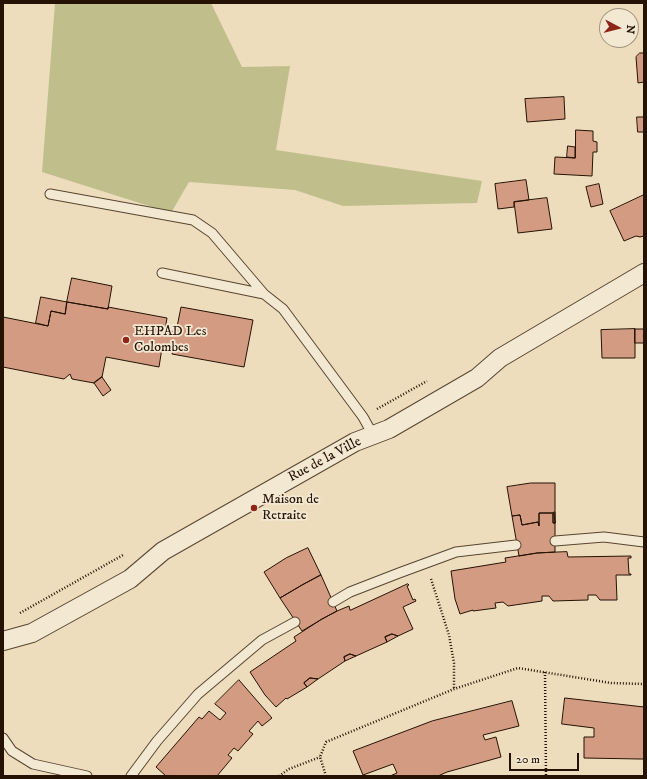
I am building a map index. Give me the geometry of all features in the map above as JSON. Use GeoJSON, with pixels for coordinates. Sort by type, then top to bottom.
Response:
{"type":"FeatureCollection","features":[{"type":"Feature","properties":{"kind":"street","name":"Rue de la Ville"},"geometry":{"type":"LineString","coordinates":[[3,641],[32,633],[130,579],[163,551],[355,442],[389,429],[477,378],[500,358],[644,273]]}},
{"type":"Feature","properties":{"kind":"lane"},"geometry":{"type":"LineString","coordinates":[[50,194],[193,220],[212,233],[264,294],[283,310],[363,417],[373,435]]}},
{"type":"Feature","properties":{"kind":"lane"},"geometry":{"type":"LineString","coordinates":[[162,273],[264,294]]}},
{"type":"Feature","properties":{"kind":"lane"},"geometry":{"type":"LineString","coordinates":[[555,541],[604,537],[644,542]]}},
{"type":"Feature","properties":{"kind":"lane"},"geometry":{"type":"LineString","coordinates":[[333,602],[350,592],[456,552],[516,545]]}},
{"type":"Feature","properties":{"kind":"lane"},"geometry":{"type":"LineString","coordinates":[[131,776],[157,742],[198,694],[262,640],[296,622]]}},
{"type":"Feature","properties":{"kind":"lane"},"geometry":{"type":"LineString","coordinates":[[3,738],[12,751],[33,764],[87,776]]}},
{"type":"Feature","properties":{"kind":"path"},"geometry":{"type":"LineString","coordinates":[[426,563],[449,635],[454,663],[454,689]]}},
{"type":"Feature","properties":{"kind":"path"},"geometry":{"type":"LineString","coordinates":[[326,776],[320,757],[326,742],[454,689],[518,668],[611,683],[644,684]]}},
{"type":"Feature","properties":{"kind":"path"},"geometry":{"type":"LineString","coordinates":[[545,672],[546,776]]}},
{"type":"Feature","properties":{"kind":"path"},"geometry":{"type":"LineString","coordinates":[[279,776],[289,769],[320,757]]}},
{"type":"Feature","properties":{"kind":"shaded area"},"geometry":{"type":"Polygon","coordinates":[[[55,3],[211,3],[242,67],[290,66],[276,150],[482,181],[477,203],[343,206],[295,190],[189,182],[171,213],[42,172],[55,3]]]}},
{"type":"Feature","properties":{"kind":"building"},"geometry":{"type":"Polygon","coordinates":[[[640,53],[644,53],[644,82],[638,83],[636,57],[640,53]]]}},
{"type":"Feature","properties":{"kind":"building"},"geometry":{"type":"Polygon","coordinates":[[[564,97],[565,119],[527,122],[525,99],[564,97]]]}},
{"type":"Feature","properties":{"kind":"building"},"geometry":{"type":"Polygon","coordinates":[[[637,117],[644,117],[644,132],[638,132],[637,117]]]}},
{"type":"Feature","properties":{"kind":"building"},"geometry":{"type":"Polygon","coordinates":[[[576,130],[593,131],[593,141],[597,142],[597,152],[593,152],[592,176],[554,174],[555,157],[575,158],[576,130]]]}},
{"type":"Feature","properties":{"kind":"building"},"geometry":{"type":"Polygon","coordinates":[[[568,146],[575,147],[575,158],[567,157],[568,146]]]}},
{"type":"Feature","properties":{"kind":"building"},"geometry":{"type":"Polygon","coordinates":[[[526,180],[529,200],[514,202],[514,207],[498,209],[495,184],[526,180]]]}},
{"type":"Feature","properties":{"kind":"building"},"geometry":{"type":"Polygon","coordinates":[[[599,184],[603,204],[591,207],[586,187],[599,184]]]}},
{"type":"Feature","properties":{"kind":"building"},"geometry":{"type":"Polygon","coordinates":[[[644,195],[644,236],[636,236],[624,241],[610,211],[644,195]]]}},
{"type":"Feature","properties":{"kind":"building"},"geometry":{"type":"Polygon","coordinates":[[[547,198],[552,229],[518,233],[514,202],[547,198]]]}},
{"type":"Feature","properties":{"kind":"building"},"geometry":{"type":"Polygon","coordinates":[[[72,278],[112,286],[108,309],[67,302],[72,278]]]}},
{"type":"Feature","properties":{"kind":"building"},"geometry":{"type":"Polygon","coordinates":[[[41,297],[67,302],[65,314],[51,311],[48,326],[36,323],[41,297]]]}},
{"type":"Feature","properties":{"kind":"building","name":"EHPAD Les Colombes"},"geometry":{"type":"Polygon","coordinates":[[[67,302],[108,309],[108,307],[167,318],[165,330],[176,332],[181,307],[253,320],[244,367],[172,354],[173,350],[162,348],[159,367],[106,357],[102,377],[94,383],[72,379],[70,374],[64,379],[3,367],[3,317],[48,326],[51,311],[65,314],[67,302]]]}},
{"type":"Feature","properties":{"kind":"building"},"geometry":{"type":"Polygon","coordinates":[[[635,329],[644,329],[644,343],[635,343],[635,329]]]}},
{"type":"Feature","properties":{"kind":"building"},"geometry":{"type":"Polygon","coordinates":[[[635,329],[635,358],[602,358],[601,330],[635,329]]]}},
{"type":"Feature","properties":{"kind":"building"},"geometry":{"type":"Polygon","coordinates":[[[102,377],[111,390],[103,396],[94,383],[102,377]]]}},
{"type":"Feature","properties":{"kind":"building"},"geometry":{"type":"Polygon","coordinates":[[[531,483],[555,483],[555,523],[553,523],[553,513],[539,513],[539,526],[538,522],[522,525],[520,515],[512,516],[507,487],[531,483]]]}},
{"type":"Feature","properties":{"kind":"building"},"geometry":{"type":"Polygon","coordinates":[[[539,513],[553,513],[553,523],[555,523],[555,552],[519,556],[512,516],[520,515],[522,525],[538,522],[539,526],[539,513]]]}},
{"type":"Feature","properties":{"kind":"building"},"geometry":{"type":"Polygon","coordinates":[[[308,548],[321,575],[280,598],[264,572],[286,558],[308,548]]]}},
{"type":"Feature","properties":{"kind":"building"},"geometry":{"type":"Polygon","coordinates":[[[567,552],[568,557],[631,556],[631,558],[628,558],[629,574],[631,575],[616,575],[617,600],[600,600],[596,595],[588,595],[588,600],[553,601],[549,596],[542,596],[542,601],[508,606],[503,602],[495,603],[496,608],[473,610],[460,614],[455,599],[451,571],[506,562],[505,558],[537,553],[567,552]]]}},
{"type":"Feature","properties":{"kind":"building"},"geometry":{"type":"Polygon","coordinates":[[[321,575],[337,611],[302,631],[280,598],[321,575]]]}},
{"type":"Feature","properties":{"kind":"building"},"geometry":{"type":"Polygon","coordinates":[[[408,584],[409,585],[407,586],[413,600],[415,599],[416,601],[403,607],[413,629],[398,636],[392,634],[385,637],[387,642],[356,656],[350,654],[344,657],[345,661],[318,679],[310,678],[304,683],[307,687],[287,699],[286,698],[276,707],[265,695],[250,672],[296,641],[294,637],[337,611],[349,606],[350,610],[408,584]]]}},
{"type":"Feature","properties":{"kind":"building"},"geometry":{"type":"Polygon","coordinates":[[[392,634],[398,636],[387,642],[385,637],[392,634]]]}},
{"type":"Feature","properties":{"kind":"building"},"geometry":{"type":"Polygon","coordinates":[[[350,654],[356,656],[345,661],[344,657],[350,654]]]}},
{"type":"Feature","properties":{"kind":"building"},"geometry":{"type":"Polygon","coordinates":[[[310,678],[318,679],[307,687],[304,683],[310,678]]]}},
{"type":"Feature","properties":{"kind":"building"},"geometry":{"type":"Polygon","coordinates":[[[239,680],[272,718],[262,726],[258,721],[249,731],[253,734],[238,751],[234,748],[228,755],[232,758],[217,776],[166,776],[156,767],[199,717],[202,719],[209,711],[220,720],[226,713],[215,704],[239,680]]]}},
{"type":"Feature","properties":{"kind":"building"},"geometry":{"type":"Polygon","coordinates":[[[565,698],[644,707],[644,759],[584,758],[584,737],[594,737],[594,728],[562,724],[565,698]]]}},
{"type":"Feature","properties":{"kind":"building"},"geometry":{"type":"Polygon","coordinates":[[[512,701],[519,726],[483,735],[485,740],[496,737],[501,757],[447,772],[438,776],[390,776],[397,773],[393,764],[363,775],[353,751],[432,721],[512,701]]]}},
{"type":"Feature","properties":{"kind":"place","name":"EHPAD Les Colombes"},"geometry":{"type":"Point","coordinates":[126,340]}},
{"type":"Feature","properties":{"kind":"place","name":"Maison de Retraite"},"geometry":{"type":"Point","coordinates":[254,508]}}]}
